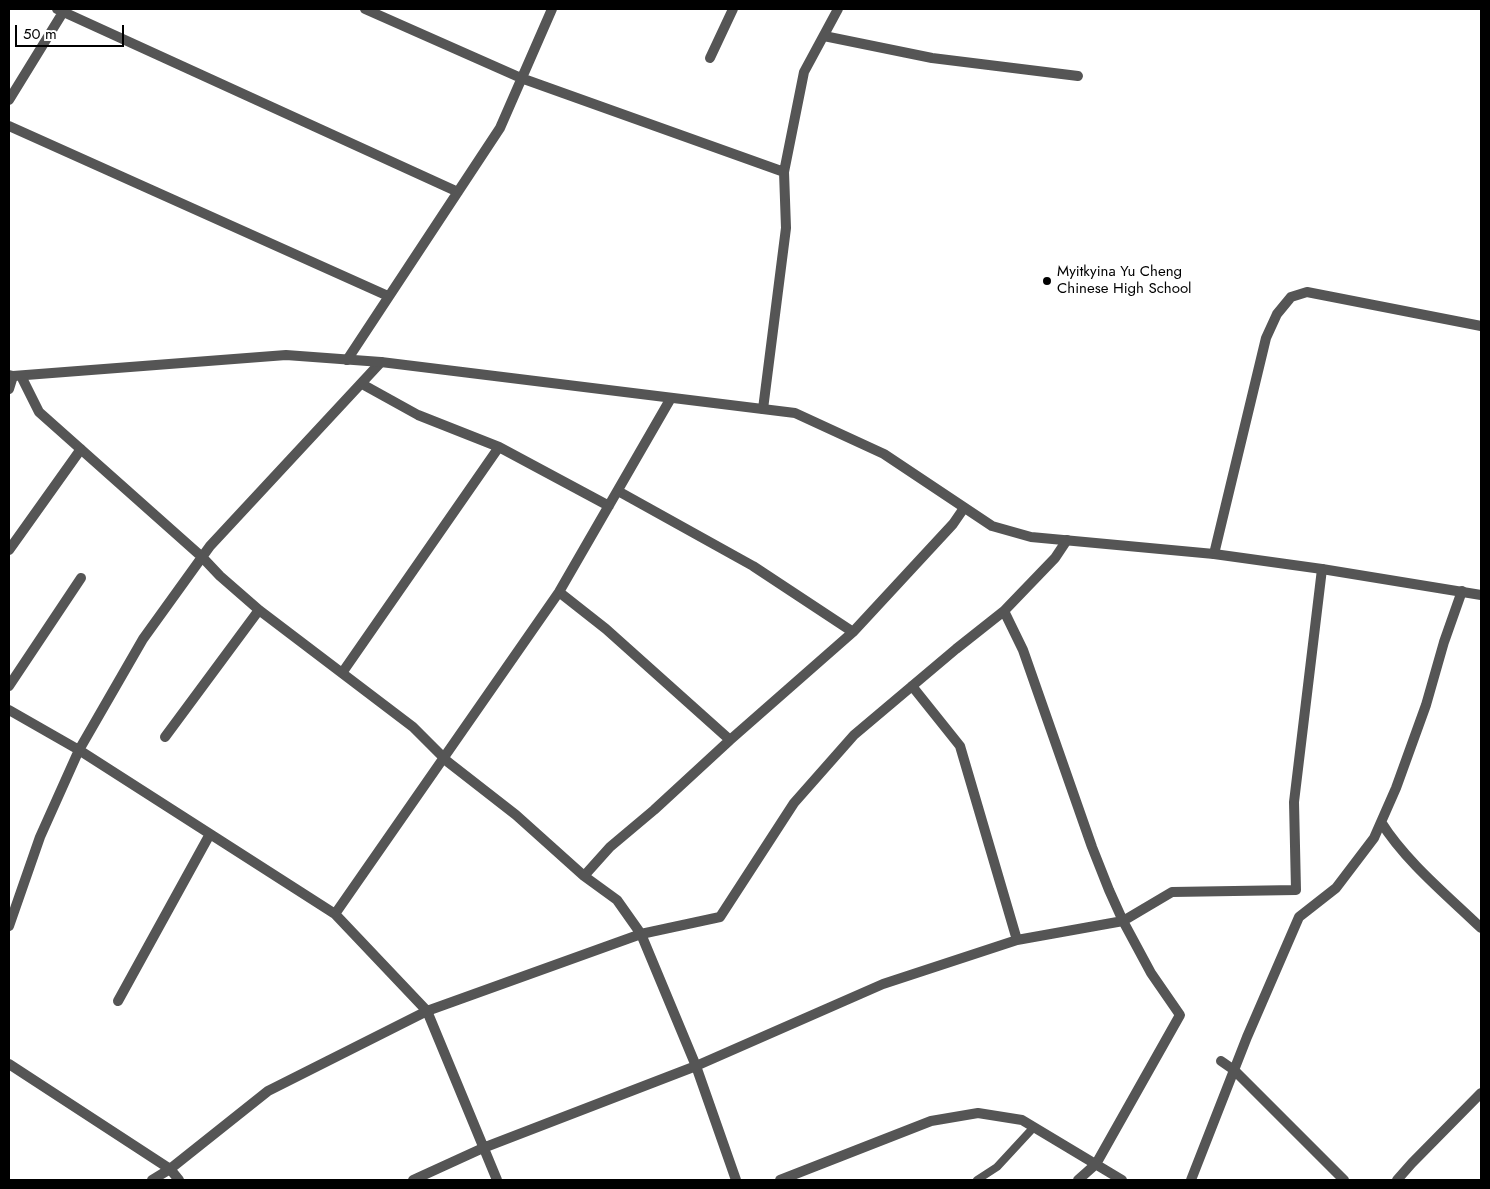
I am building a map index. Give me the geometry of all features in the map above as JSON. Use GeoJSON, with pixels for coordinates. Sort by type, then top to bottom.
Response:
{"type":"FeatureCollection","features":[{"type":"Feature","properties":{"kind":"street"},"geometry":{"type":"LineString","coordinates":[[365,9],[521,78],[784,172]]}},
{"type":"Feature","properties":{"kind":"street"},"geometry":{"type":"LineString","coordinates":[[347,360],[500,128],[552,9]]}},
{"type":"Feature","properties":{"kind":"street"},"geometry":{"type":"LineString","coordinates":[[710,58],[733,9]]}},
{"type":"Feature","properties":{"kind":"street"},"geometry":{"type":"LineString","coordinates":[[763,409],[786,228],[784,172],[804,72],[838,9]]}},
{"type":"Feature","properties":{"kind":"street"},"geometry":{"type":"LineString","coordinates":[[9,100],[62,10],[458,192]]}},
{"type":"Feature","properties":{"kind":"street"},"geometry":{"type":"LineString","coordinates":[[824,36],[932,58],[1078,76]]}},
{"type":"Feature","properties":{"kind":"street"},"geometry":{"type":"LineString","coordinates":[[9,126],[388,296]]}},
{"type":"Feature","properties":{"kind":"street"},"geometry":{"type":"LineString","coordinates":[[1214,554],[1266,338],[1277,314],[1291,297],[1307,292],[1481,326]]}},
{"type":"Feature","properties":{"kind":"street"},"geometry":{"type":"LineString","coordinates":[[14,376],[286,355],[381,362],[795,413],[884,454],[992,526],[1031,537],[1214,554],[1322,569],[1481,595]]}},
{"type":"Feature","properties":{"kind":"street"},"geometry":{"type":"LineString","coordinates":[[9,926],[40,837],[78,750],[143,639],[217,539],[381,362]]}},
{"type":"Feature","properties":{"kind":"street"},"geometry":{"type":"LineString","coordinates":[[9,389],[14,376]]}},
{"type":"Feature","properties":{"kind":"street"},"geometry":{"type":"LineString","coordinates":[[14,376],[39,412],[259,610],[413,727],[444,758],[516,815],[584,876],[617,900],[641,934],[696,1066],[736,1180]]}},
{"type":"Feature","properties":{"kind":"street"},"geometry":{"type":"LineString","coordinates":[[362,384],[418,414],[499,447],[609,506]]}},
{"type":"Feature","properties":{"kind":"street"},"geometry":{"type":"LineString","coordinates":[[335,914],[559,592],[671,398]]}},
{"type":"Feature","properties":{"kind":"street"},"geometry":{"type":"LineString","coordinates":[[342,673],[499,447]]}},
{"type":"Feature","properties":{"kind":"street"},"geometry":{"type":"LineString","coordinates":[[9,550],[81,449]]}},
{"type":"Feature","properties":{"kind":"street"},"geometry":{"type":"LineString","coordinates":[[618,491],[753,566],[852,632]]}},
{"type":"Feature","properties":{"kind":"street"},"geometry":{"type":"LineString","coordinates":[[584,876],[610,847],[654,810],[852,632],[947,531],[964,508]]}},
{"type":"Feature","properties":{"kind":"street"},"geometry":{"type":"LineString","coordinates":[[152,1180],[170,1169],[268,1090],[426,1011],[641,934],[720,917],[794,803],[854,735],[1004,611],[1055,558],[1068,540]]}},
{"type":"Feature","properties":{"kind":"street"},"geometry":{"type":"LineString","coordinates":[[413,1180],[483,1148],[696,1066],[883,984],[1017,940],[1123,921],[1172,892],[1296,890],[1294,802],[1322,569]]}},
{"type":"Feature","properties":{"kind":"street"},"geometry":{"type":"LineString","coordinates":[[9,686],[81,578]]}},
{"type":"Feature","properties":{"kind":"street"},"geometry":{"type":"LineString","coordinates":[[1191,1180],[1234,1070],[1299,917],[1336,888],[1374,838],[1396,788],[1426,705],[1444,642],[1462,591]]}},
{"type":"Feature","properties":{"kind":"street"},"geometry":{"type":"LineString","coordinates":[[559,592],[606,629],[730,740]]}},
{"type":"Feature","properties":{"kind":"street"},"geometry":{"type":"LineString","coordinates":[[165,737],[259,610]]}},
{"type":"Feature","properties":{"kind":"street"},"geometry":{"type":"LineString","coordinates":[[1004,611],[1023,650],[1092,847],[1123,921],[1151,973],[1180,1015],[1096,1164],[1078,1180]]}},
{"type":"Feature","properties":{"kind":"street"},"geometry":{"type":"LineString","coordinates":[[912,686],[960,746],[1017,940]]}},
{"type":"Feature","properties":{"kind":"street"},"geometry":{"type":"LineString","coordinates":[[9,710],[78,750],[335,914],[426,1011],[497,1180]]}},
{"type":"Feature","properties":{"kind":"street"},"geometry":{"type":"LineString","coordinates":[[1381,822],[1388,834],[1419,868],[1481,928]]}},
{"type":"Feature","properties":{"kind":"street"},"geometry":{"type":"LineString","coordinates":[[118,1001],[210,834]]}},
{"type":"Feature","properties":{"kind":"street"},"geometry":{"type":"LineString","coordinates":[[1221,1061],[1234,1070],[1344,1180]]}},
{"type":"Feature","properties":{"kind":"street"},"geometry":{"type":"LineString","coordinates":[[9,1064],[170,1169],[178,1180]]}},
{"type":"Feature","properties":{"kind":"street"},"geometry":{"type":"LineString","coordinates":[[1397,1180],[1481,1093]]}},
{"type":"Feature","properties":{"kind":"street"},"geometry":{"type":"LineString","coordinates":[[780,1180],[931,1120],[978,1113],[1022,1120],[1122,1180]]}},
{"type":"Feature","properties":{"kind":"lane"},"geometry":{"type":"LineString","coordinates":[[977,1180],[997,1166],[1034,1127]]}},
{"type":"Feature","properties":{"kind":"place","name":"Myitkyina Yu Cheng Chinese High School"},"geometry":{"type":"Point","coordinates":[1047,281]}}]}
